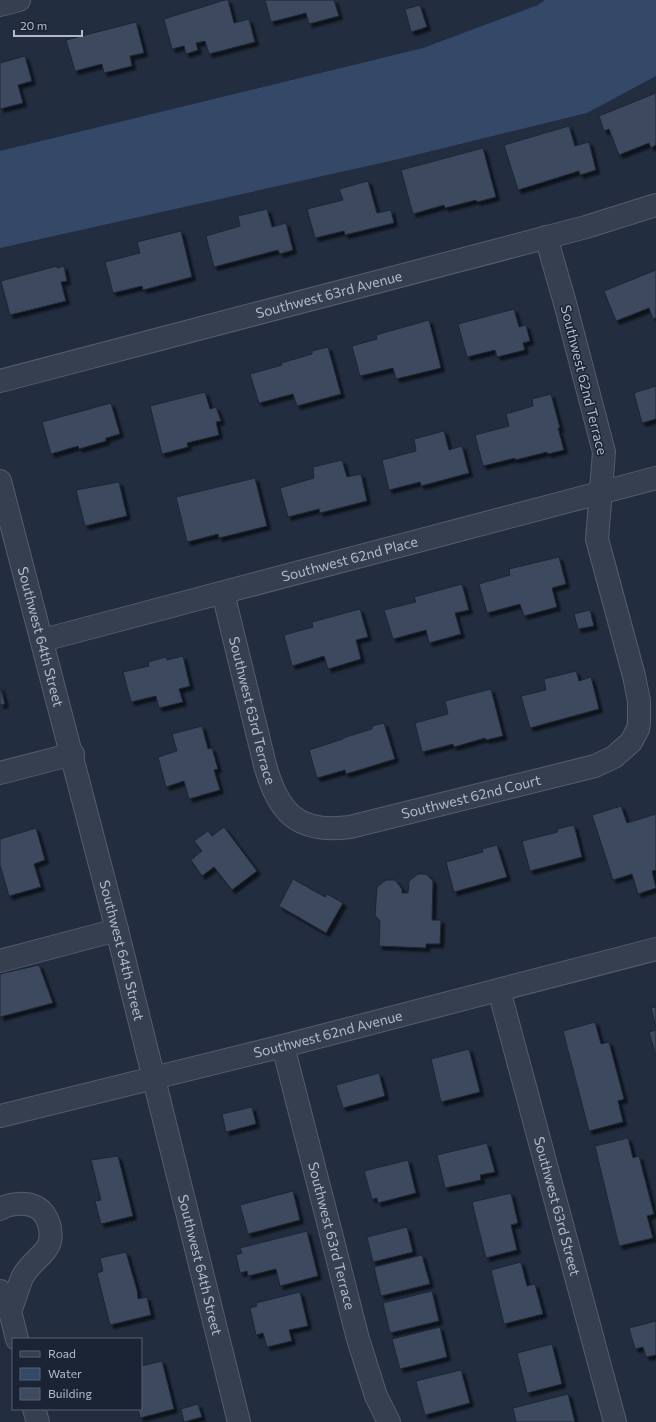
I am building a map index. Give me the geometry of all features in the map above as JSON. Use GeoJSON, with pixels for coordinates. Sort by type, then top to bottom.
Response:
{"type":"FeatureCollection","features":[{"type":"Feature","properties":{"kind":"street"},"geometry":{"type":"LineString","coordinates":[[0,5],[19,0]]}},
{"type":"Feature","properties":{"kind":"street","name":"Southwest 63rd Avenue"},"geometry":{"type":"LineString","coordinates":[[0,381],[606,221],[656,205]]}},
{"type":"Feature","properties":{"kind":"street","name":"Southwest 62nd Terrace"},"geometry":{"type":"LineString","coordinates":[[546,237],[604,452],[602,493],[597,539],[638,696],[639,722],[635,736]]}},
{"type":"Feature","properties":{"kind":"street","name":"Southwest 62nd Place"},"geometry":{"type":"LineString","coordinates":[[43,640],[656,478]]}},
{"type":"Feature","properties":{"kind":"street","name":"Southwest 64th Street"},"geometry":{"type":"LineString","coordinates":[[0,481],[73,754],[118,930],[239,1422]]}},
{"type":"Feature","properties":{"kind":"street","name":"Southwest 63rd Terrace"},"geometry":{"type":"LineString","coordinates":[[223,593],[269,777],[278,801],[285,810],[297,820]]}},
{"type":"Feature","properties":{"kind":"street","name":"Southwest 62nd Court"},"geometry":{"type":"LineString","coordinates":[[297,820],[319,828],[350,827],[595,766],[614,757],[624,750],[635,736]]}},
{"type":"Feature","properties":{"kind":"street"},"geometry":{"type":"LineString","coordinates":[[0,773],[73,754]]}},
{"type":"Feature","properties":{"kind":"street"},"geometry":{"type":"LineString","coordinates":[[0,961],[118,930]]}},
{"type":"Feature","properties":{"kind":"street","name":"Southwest 62nd Avenue"},"geometry":{"type":"LineString","coordinates":[[0,1116],[283,1046],[656,949]]}},
{"type":"Feature","properties":{"kind":"street","name":"Southwest 63rd Street"},"geometry":{"type":"LineString","coordinates":[[499,990],[615,1422]]}},
{"type":"Feature","properties":{"kind":"street","name":"Southwest 63rd Terrace"},"geometry":{"type":"LineString","coordinates":[[283,1046],[358,1339],[376,1396],[389,1422]]}},
{"type":"Feature","properties":{"kind":"street"},"geometry":{"type":"LineString","coordinates":[[0,1209],[13,1204],[36,1207],[43,1212],[52,1233],[47,1249],[22,1277],[10,1310]]}},
{"type":"Feature","properties":{"kind":"street"},"geometry":{"type":"LineString","coordinates":[[0,1290],[10,1310],[17,1338]]}},
{"type":"Feature","properties":{"kind":"street"},"geometry":{"type":"LineString","coordinates":[[34,1410],[38,1422]]}},
{"type":"Feature","properties":{"kind":"water"},"geometry":{"type":"Polygon","coordinates":[[[545,0],[656,0],[656,76],[587,113],[399,159],[0,248],[0,151],[423,48],[538,5],[545,0]]]}},
{"type":"Feature","properties":{"kind":"building"},"geometry":{"type":"Polygon","coordinates":[[[228,0],[234,23],[249,19],[255,42],[209,54],[205,41],[196,43],[198,50],[186,54],[184,46],[172,49],[164,19],[228,0]]]}},
{"type":"Feature","properties":{"kind":"building"},"geometry":{"type":"Polygon","coordinates":[[[265,0],[334,0],[339,16],[309,24],[306,13],[271,22],[265,0]]]}},
{"type":"Feature","properties":{"kind":"building"},"geometry":{"type":"Polygon","coordinates":[[[420,5],[427,27],[411,32],[405,9],[420,5]]]}},
{"type":"Feature","properties":{"kind":"building"},"geometry":{"type":"Polygon","coordinates":[[[136,22],[144,53],[130,56],[132,66],[104,73],[102,64],[75,71],[66,40],[136,22]]]}},
{"type":"Feature","properties":{"kind":"building"},"geometry":{"type":"Polygon","coordinates":[[[25,56],[32,81],[18,85],[23,103],[0,109],[0,63],[25,56]]]}},
{"type":"Feature","properties":{"kind":"building"},"geometry":{"type":"Polygon","coordinates":[[[656,93],[656,145],[651,148],[649,143],[619,155],[609,129],[604,131],[599,116],[656,93]]]}},
{"type":"Feature","properties":{"kind":"building"},"geometry":{"type":"Polygon","coordinates":[[[569,126],[575,146],[589,142],[596,170],[580,175],[579,171],[518,190],[504,145],[569,126]]]}},
{"type":"Feature","properties":{"kind":"building"},"geometry":{"type":"Polygon","coordinates":[[[483,148],[496,197],[477,202],[476,200],[445,208],[444,205],[413,214],[401,170],[483,148]]]}},
{"type":"Feature","properties":{"kind":"building"},"geometry":{"type":"Polygon","coordinates":[[[368,181],[377,213],[391,210],[394,223],[345,235],[344,231],[315,238],[307,209],[343,200],[339,189],[368,181]]]}},
{"type":"Feature","properties":{"kind":"building"},"geometry":{"type":"Polygon","coordinates":[[[267,209],[272,227],[286,223],[293,250],[280,254],[278,250],[214,267],[206,236],[240,226],[238,216],[267,209]]]}},
{"type":"Feature","properties":{"kind":"building"},"geometry":{"type":"Polygon","coordinates":[[[181,231],[192,277],[143,290],[142,286],[113,293],[105,262],[140,253],[137,242],[181,231]]]}},
{"type":"Feature","properties":{"kind":"building"},"geometry":{"type":"Polygon","coordinates":[[[57,266],[57,268],[64,266],[67,281],[61,282],[66,301],[10,315],[1,281],[57,266]]]}},
{"type":"Feature","properties":{"kind":"building"},"geometry":{"type":"Polygon","coordinates":[[[656,270],[656,318],[653,319],[649,308],[616,321],[604,291],[656,270]]]}},
{"type":"Feature","properties":{"kind":"building"},"geometry":{"type":"Polygon","coordinates":[[[514,309],[519,327],[526,325],[530,341],[523,343],[525,350],[497,357],[495,350],[467,357],[458,324],[514,309]]]}},
{"type":"Feature","properties":{"kind":"building"},"geometry":{"type":"Polygon","coordinates":[[[429,320],[441,368],[396,379],[393,368],[360,376],[352,346],[377,339],[376,335],[429,320]]]}},
{"type":"Feature","properties":{"kind":"building"},"geometry":{"type":"Polygon","coordinates":[[[328,347],[341,394],[297,406],[293,394],[259,403],[250,374],[282,365],[281,363],[312,354],[312,351],[328,347]]]}},
{"type":"Feature","properties":{"kind":"building"},"geometry":{"type":"Polygon","coordinates":[[[656,386],[656,419],[642,423],[634,393],[656,386]]]}},
{"type":"Feature","properties":{"kind":"building"},"geometry":{"type":"Polygon","coordinates":[[[205,392],[210,409],[216,407],[221,421],[216,422],[219,435],[187,443],[188,447],[162,454],[150,406],[205,392]]]}},
{"type":"Feature","properties":{"kind":"building"},"geometry":{"type":"Polygon","coordinates":[[[551,394],[564,450],[548,454],[547,452],[515,460],[515,458],[483,466],[475,435],[509,426],[506,414],[533,406],[532,399],[551,394]]]}},
{"type":"Feature","properties":{"kind":"building"},"geometry":{"type":"Polygon","coordinates":[[[111,403],[120,434],[106,438],[106,441],[79,449],[78,446],[51,454],[42,422],[111,403]]]}},
{"type":"Feature","properties":{"kind":"building"},"geometry":{"type":"Polygon","coordinates":[[[444,431],[449,450],[462,446],[469,473],[421,486],[420,482],[389,490],[382,460],[416,451],[414,439],[444,431]]]}},
{"type":"Feature","properties":{"kind":"building"},"geometry":{"type":"Polygon","coordinates":[[[342,460],[347,477],[361,474],[367,501],[320,513],[319,509],[288,517],[280,488],[314,478],[313,467],[342,460]]]}},
{"type":"Feature","properties":{"kind":"building"},"geometry":{"type":"Polygon","coordinates":[[[255,478],[267,526],[219,538],[218,534],[187,542],[176,497],[255,478]]]}},
{"type":"Feature","properties":{"kind":"building"},"geometry":{"type":"Polygon","coordinates":[[[119,482],[127,516],[85,526],[76,490],[119,482]]]}},
{"type":"Feature","properties":{"kind":"building"},"geometry":{"type":"Polygon","coordinates":[[[559,557],[566,584],[552,588],[557,607],[524,616],[520,604],[487,613],[479,584],[510,575],[509,569],[559,557]]]}},
{"type":"Feature","properties":{"kind":"building"},"geometry":{"type":"Polygon","coordinates":[[[462,584],[469,610],[455,613],[461,634],[429,643],[426,630],[393,639],[384,610],[416,602],[414,597],[462,584]]]}},
{"type":"Feature","properties":{"kind":"building"},"geometry":{"type":"Polygon","coordinates":[[[360,609],[368,637],[356,640],[361,659],[328,669],[324,656],[292,666],[284,635],[313,627],[312,622],[360,609]]]}},
{"type":"Feature","properties":{"kind":"building"},"geometry":{"type":"Polygon","coordinates":[[[590,610],[594,626],[578,629],[574,614],[590,610]]]}},
{"type":"Feature","properties":{"kind":"building"},"geometry":{"type":"Polygon","coordinates":[[[183,656],[190,686],[179,689],[183,702],[159,708],[156,696],[131,702],[123,672],[149,666],[148,662],[166,657],[167,660],[183,656]]]}},
{"type":"Feature","properties":{"kind":"building"},"geometry":{"type":"Polygon","coordinates":[[[576,671],[579,681],[591,677],[599,709],[530,728],[521,696],[546,690],[544,679],[576,671]]]}},
{"type":"Feature","properties":{"kind":"building"},"geometry":{"type":"Polygon","coordinates":[[[0,686],[5,704],[0,705],[0,686]]]}},
{"type":"Feature","properties":{"kind":"building"},"geometry":{"type":"Polygon","coordinates":[[[491,689],[503,736],[486,740],[485,738],[454,747],[453,744],[422,752],[415,723],[448,714],[445,701],[491,689]]]}},
{"type":"Feature","properties":{"kind":"building"},"geometry":{"type":"Polygon","coordinates":[[[384,723],[395,759],[346,774],[345,770],[317,778],[309,750],[372,729],[372,726],[384,723]]]}},
{"type":"Feature","properties":{"kind":"building"},"geometry":{"type":"Polygon","coordinates":[[[202,726],[208,749],[212,748],[218,769],[214,770],[220,790],[189,799],[184,781],[166,787],[158,757],[177,751],[172,734],[202,726]]]}},
{"type":"Feature","properties":{"kind":"building"},"geometry":{"type":"Polygon","coordinates":[[[621,806],[627,823],[656,814],[656,870],[652,871],[656,888],[638,894],[632,874],[613,880],[592,815],[621,806]]]}},
{"type":"Feature","properties":{"kind":"building"},"geometry":{"type":"Polygon","coordinates":[[[574,825],[582,857],[530,871],[522,841],[558,832],[557,829],[574,825]]]}},
{"type":"Feature","properties":{"kind":"building"},"geometry":{"type":"Polygon","coordinates":[[[224,827],[257,871],[232,890],[214,867],[202,876],[191,860],[202,851],[194,841],[208,831],[212,836],[224,827]]]}},
{"type":"Feature","properties":{"kind":"building"},"geometry":{"type":"Polygon","coordinates":[[[36,828],[45,860],[34,864],[41,887],[9,896],[0,865],[0,839],[36,828]]]}},
{"type":"Feature","properties":{"kind":"building"},"geometry":{"type":"Polygon","coordinates":[[[497,845],[507,877],[454,892],[446,862],[483,852],[482,849],[497,845]]]}},
{"type":"Feature","properties":{"kind":"building"},"geometry":{"type":"Polygon","coordinates":[[[418,874],[426,874],[433,881],[432,920],[441,920],[440,944],[426,944],[426,948],[379,946],[380,921],[375,915],[377,887],[386,880],[395,880],[402,889],[402,893],[408,893],[409,881],[418,874]]]}},
{"type":"Feature","properties":{"kind":"building"},"geometry":{"type":"Polygon","coordinates":[[[293,879],[325,897],[327,894],[343,903],[326,933],[279,906],[293,879]]]}},
{"type":"Feature","properties":{"kind":"building"},"geometry":{"type":"Polygon","coordinates":[[[39,965],[53,1003],[0,1017],[0,974],[39,965]]]}},
{"type":"Feature","properties":{"kind":"building"},"geometry":{"type":"Polygon","coordinates":[[[656,1007],[656,1027],[651,1008],[656,1007]]]}},
{"type":"Feature","properties":{"kind":"building"},"geometry":{"type":"Polygon","coordinates":[[[595,1022],[601,1044],[609,1042],[624,1099],[618,1101],[623,1122],[589,1131],[563,1031],[595,1022]]]}},
{"type":"Feature","properties":{"kind":"building"},"geometry":{"type":"Polygon","coordinates":[[[656,1030],[656,1056],[649,1032],[656,1030]]]}},
{"type":"Feature","properties":{"kind":"building"},"geometry":{"type":"Polygon","coordinates":[[[469,1049],[480,1092],[441,1102],[431,1059],[469,1049]]]}},
{"type":"Feature","properties":{"kind":"building"},"geometry":{"type":"Polygon","coordinates":[[[379,1073],[385,1096],[343,1108],[336,1085],[379,1073]]]}},
{"type":"Feature","properties":{"kind":"building"},"geometry":{"type":"Polygon","coordinates":[[[252,1107],[256,1124],[226,1132],[222,1114],[252,1107]]]}},
{"type":"Feature","properties":{"kind":"building"},"geometry":{"type":"Polygon","coordinates":[[[628,1138],[633,1158],[639,1156],[654,1214],[647,1216],[653,1238],[619,1246],[595,1146],[628,1138]]]}},
{"type":"Feature","properties":{"kind":"building"},"geometry":{"type":"Polygon","coordinates":[[[487,1143],[495,1172],[480,1175],[481,1180],[445,1188],[437,1155],[487,1143]]]}},
{"type":"Feature","properties":{"kind":"building"},"geometry":{"type":"Polygon","coordinates":[[[118,1156],[133,1216],[101,1224],[95,1201],[101,1200],[91,1160],[118,1156]]]}},
{"type":"Feature","properties":{"kind":"building"},"geometry":{"type":"Polygon","coordinates":[[[408,1160],[416,1193],[378,1203],[377,1198],[372,1199],[364,1171],[408,1160]]]}},
{"type":"Feature","properties":{"kind":"building"},"geometry":{"type":"Polygon","coordinates":[[[293,1191],[300,1220],[248,1234],[240,1205],[293,1191]]]}},
{"type":"Feature","properties":{"kind":"building"},"geometry":{"type":"Polygon","coordinates":[[[511,1193],[518,1223],[511,1225],[517,1250],[486,1258],[472,1202],[511,1193]]]}},
{"type":"Feature","properties":{"kind":"building"},"geometry":{"type":"Polygon","coordinates":[[[407,1227],[413,1252],[373,1262],[367,1237],[407,1227]]]}},
{"type":"Feature","properties":{"kind":"building"},"geometry":{"type":"Polygon","coordinates":[[[307,1231],[318,1276],[280,1286],[276,1269],[248,1276],[247,1271],[240,1273],[236,1255],[242,1253],[240,1248],[307,1231]]]}},
{"type":"Feature","properties":{"kind":"building"},"geometry":{"type":"Polygon","coordinates":[[[126,1252],[137,1290],[138,1299],[147,1297],[151,1315],[110,1325],[97,1273],[103,1271],[100,1258],[126,1252]]]}},
{"type":"Feature","properties":{"kind":"building"},"geometry":{"type":"Polygon","coordinates":[[[422,1255],[430,1284],[381,1296],[374,1267],[422,1255]]]}},
{"type":"Feature","properties":{"kind":"building"},"geometry":{"type":"Polygon","coordinates":[[[521,1262],[527,1286],[535,1284],[543,1314],[504,1324],[491,1270],[521,1262]]]}},
{"type":"Feature","properties":{"kind":"building"},"geometry":{"type":"Polygon","coordinates":[[[432,1291],[439,1321],[390,1333],[383,1303],[432,1291]]]}},
{"type":"Feature","properties":{"kind":"building"},"geometry":{"type":"Polygon","coordinates":[[[300,1292],[308,1326],[289,1330],[292,1341],[267,1347],[263,1333],[256,1335],[250,1308],[257,1306],[256,1303],[300,1292]]]}},
{"type":"Feature","properties":{"kind":"building"},"geometry":{"type":"Polygon","coordinates":[[[656,1321],[656,1355],[646,1357],[643,1347],[635,1349],[629,1328],[656,1321]]]}},
{"type":"Feature","properties":{"kind":"building"},"geometry":{"type":"Polygon","coordinates":[[[440,1327],[447,1357],[400,1369],[392,1339],[440,1327]]]}},
{"type":"Feature","properties":{"kind":"building"},"geometry":{"type":"Polygon","coordinates":[[[552,1344],[562,1384],[527,1393],[517,1353],[552,1344]]]}},
{"type":"Feature","properties":{"kind":"building"},"geometry":{"type":"Polygon","coordinates":[[[162,1361],[174,1409],[140,1418],[138,1410],[142,1410],[142,1366],[162,1361]]]}},
{"type":"Feature","properties":{"kind":"building"},"geometry":{"type":"Polygon","coordinates":[[[461,1370],[470,1403],[425,1415],[416,1381],[461,1370]]]}},
{"type":"Feature","properties":{"kind":"building"},"geometry":{"type":"Polygon","coordinates":[[[568,1394],[575,1422],[516,1422],[513,1408],[568,1394]]]}},
{"type":"Feature","properties":{"kind":"building"},"geometry":{"type":"Polygon","coordinates":[[[198,1404],[202,1417],[184,1422],[181,1409],[198,1404]]]}}]}
